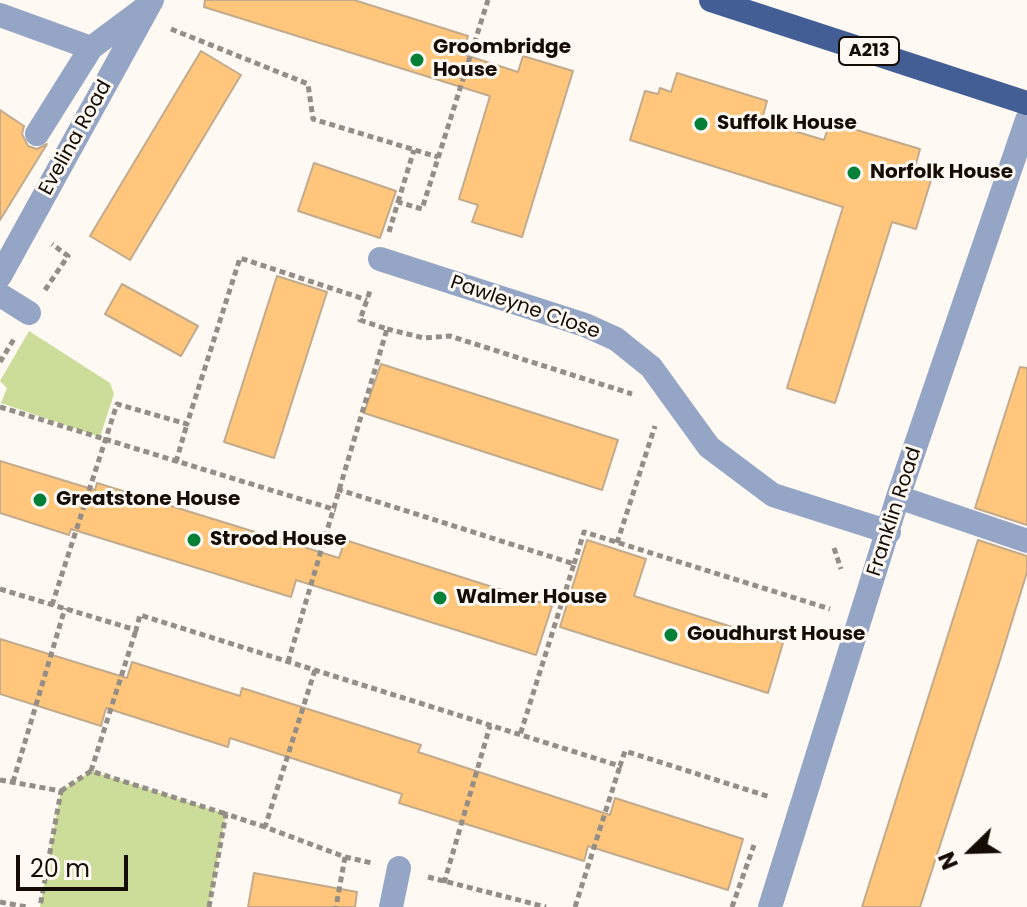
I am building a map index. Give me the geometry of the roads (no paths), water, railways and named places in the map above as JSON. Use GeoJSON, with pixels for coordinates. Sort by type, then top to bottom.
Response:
{"type":"FeatureCollection","features":[{"type":"Feature","properties":{"kind":"main road","name":"A213"},"geometry":{"type":"LineString","coordinates":[[711,0],[1027,103]]}},
{"type":"Feature","properties":{"kind":"street"},"geometry":{"type":"LineString","coordinates":[[37,134],[91,48],[151,2]]}},
{"type":"Feature","properties":{"kind":"street","name":"Evelina Road"},"geometry":{"type":"LineString","coordinates":[[0,276],[151,2]]}},
{"type":"Feature","properties":{"kind":"street"},"geometry":{"type":"LineString","coordinates":[[0,15],[91,48]]}},
{"type":"Feature","properties":{"kind":"street","name":"Franklin Road"},"geometry":{"type":"LineString","coordinates":[[770,907],[898,497],[1027,120]]}},
{"type":"Feature","properties":{"kind":"street","name":"Pawleyne Close"},"geometry":{"type":"LineString","coordinates":[[380,259],[585,325],[616,339],[651,367],[709,447],[773,495],[889,532]]}},
{"type":"Feature","properties":{"kind":"street"},"geometry":{"type":"LineString","coordinates":[[0,295],[29,313]]}},
{"type":"Feature","properties":{"kind":"street"},"geometry":{"type":"LineString","coordinates":[[898,497],[1027,541]]}},
{"type":"Feature","properties":{"kind":"street"},"geometry":{"type":"LineString","coordinates":[[391,907],[399,868]]}},
{"type":"Feature","properties":{"kind":"place","name":"Groombridge House"},"geometry":{"type":"Point","coordinates":[417,60]}},
{"type":"Feature","properties":{"kind":"place","name":"Suffolk House"},"geometry":{"type":"Point","coordinates":[701,124]}},
{"type":"Feature","properties":{"kind":"place","name":"Norfolk House"},"geometry":{"type":"Point","coordinates":[854,173]}},
{"type":"Feature","properties":{"kind":"place","name":"Greatstone House"},"geometry":{"type":"Point","coordinates":[40,500]}},
{"type":"Feature","properties":{"kind":"place","name":"Strood House"},"geometry":{"type":"Point","coordinates":[194,540]}},
{"type":"Feature","properties":{"kind":"place","name":"Walmer House"},"geometry":{"type":"Point","coordinates":[440,598]}},
{"type":"Feature","properties":{"kind":"place","name":"Goudhurst House"},"geometry":{"type":"Point","coordinates":[671,635]}}]}
